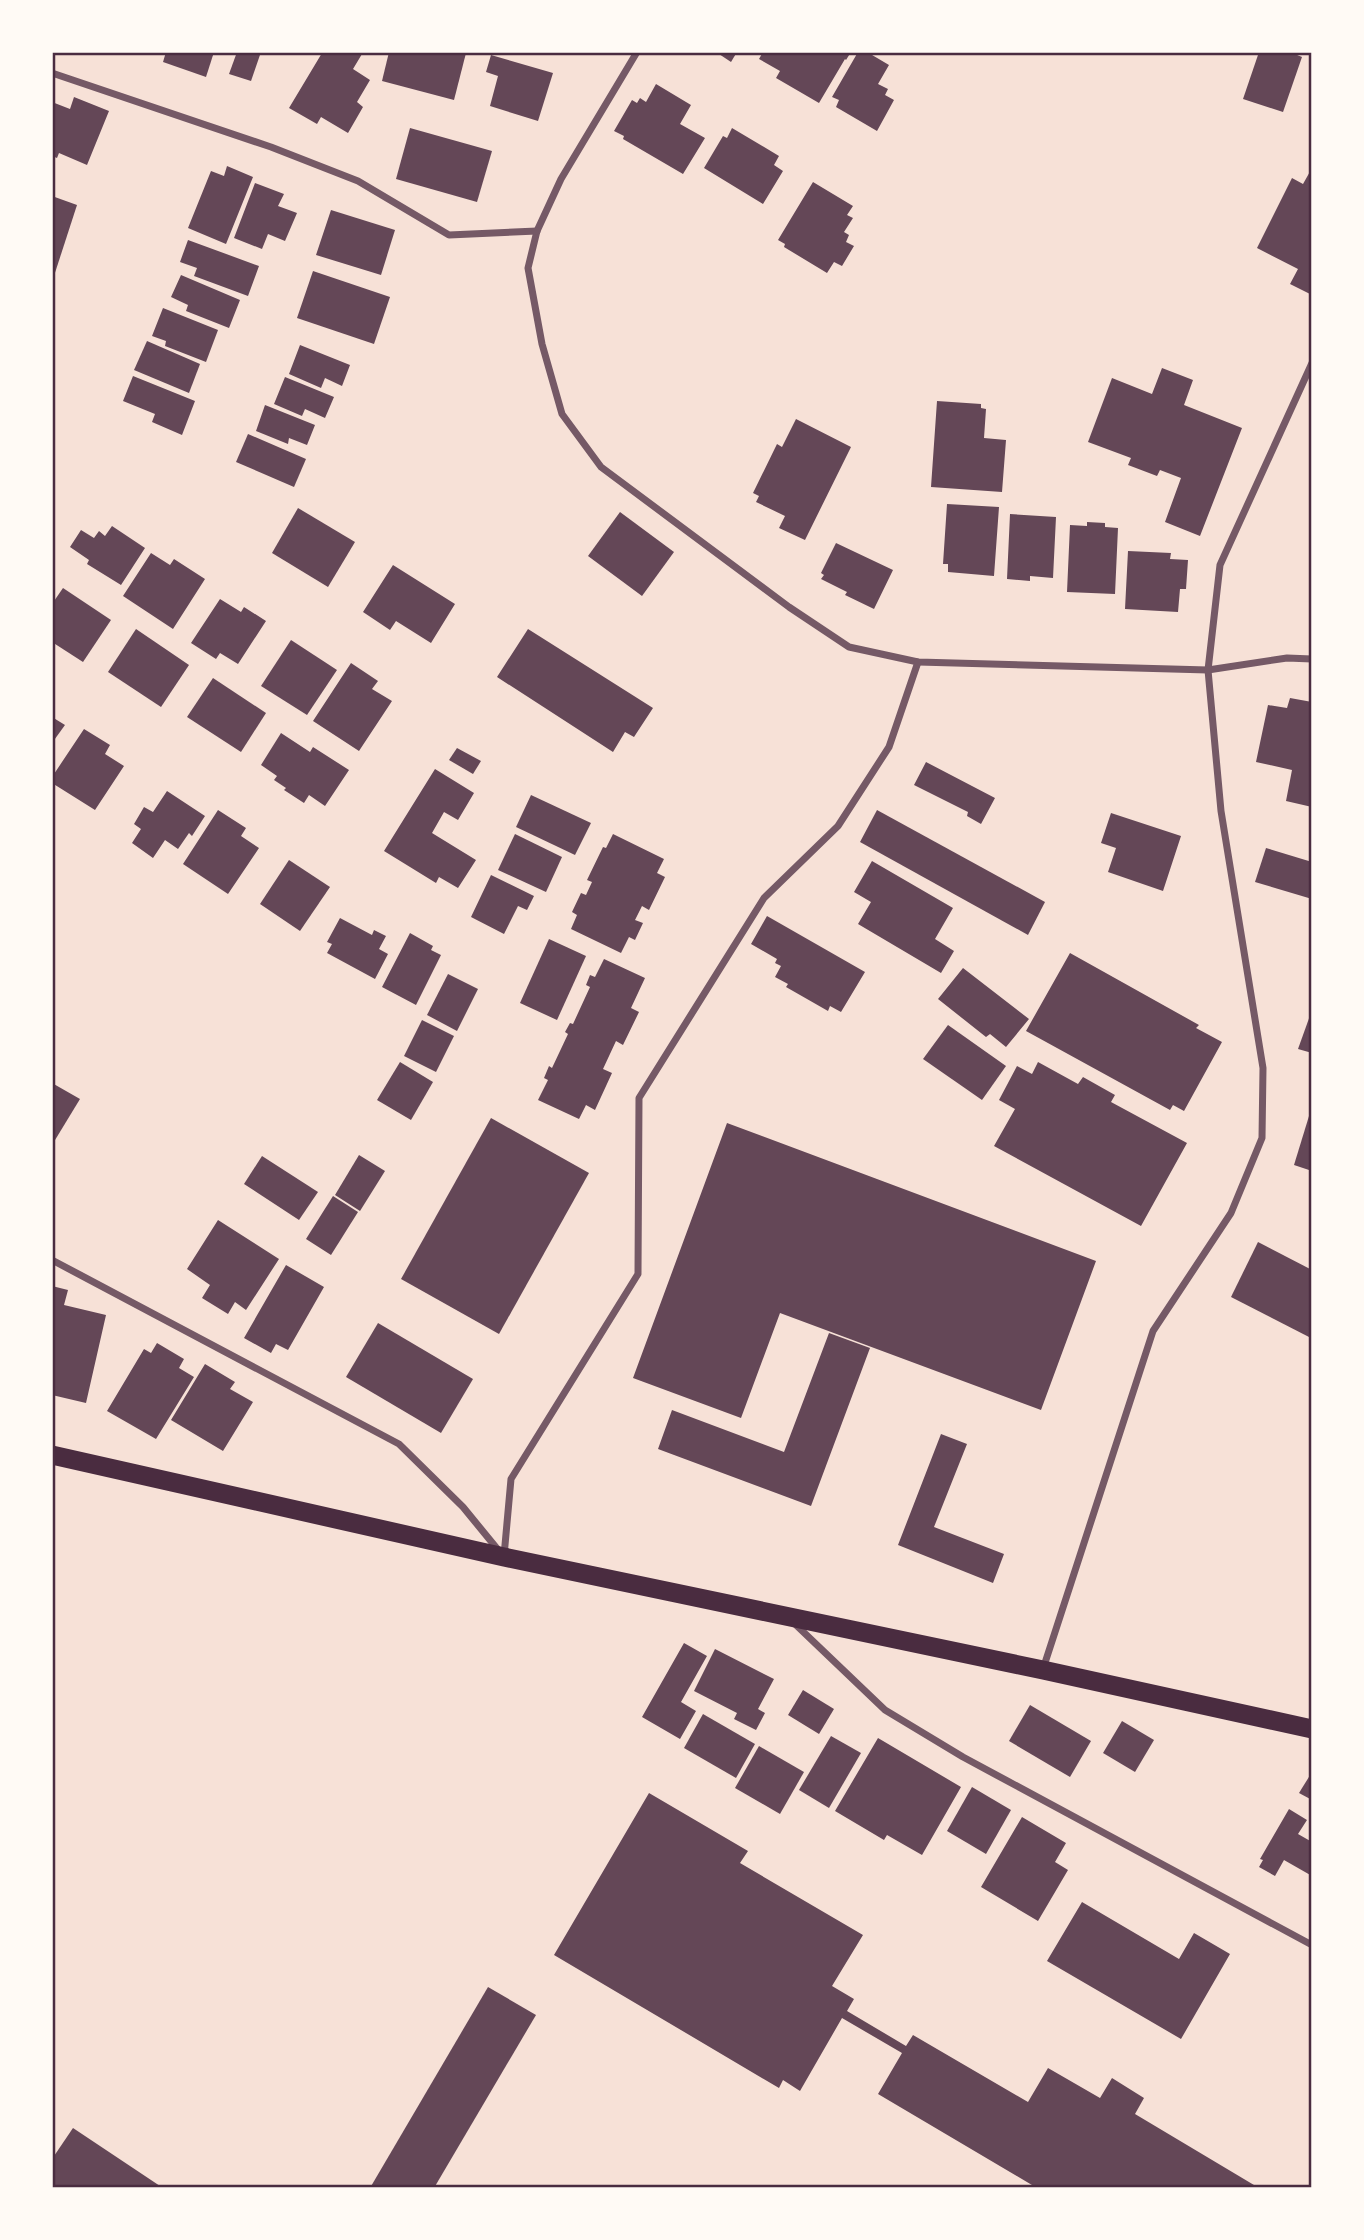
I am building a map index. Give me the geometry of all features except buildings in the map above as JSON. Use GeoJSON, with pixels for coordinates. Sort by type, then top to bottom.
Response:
{"type":"FeatureCollection","features":[{"type":"Feature","properties":{"kind":"highway"},"geometry":{"type":"LineString","coordinates":[[52,1455],[504,1558],[1043,1670],[1311,1729]]}},
{"type":"Feature","properties":{"kind":"street"},"geometry":{"type":"LineString","coordinates":[[637,52],[561,179],[537,231],[528,268],[542,344],[562,414],[601,467],[789,607],[849,647],[918,662],[1208,670],[1287,658],[1311,659]]}},
{"type":"Feature","properties":{"kind":"street"},"geometry":{"type":"LineString","coordinates":[[52,73],[271,147],[358,181],[449,235],[537,231]]}},
{"type":"Feature","properties":{"kind":"street"},"geometry":{"type":"LineString","coordinates":[[1043,1670],[1153,1331],[1231,1213],[1262,1138],[1263,1068],[1221,811],[1208,670],[1220,565],[1311,363]]}},
{"type":"Feature","properties":{"kind":"street"},"geometry":{"type":"LineString","coordinates":[[504,1558],[511,1479],[638,1274],[639,1098],[764,898],[838,826],[889,747],[918,662]]}},
{"type":"Feature","properties":{"kind":"street"},"geometry":{"type":"LineString","coordinates":[[52,1260],[399,1444],[463,1507],[504,1558]]}},
{"type":"Feature","properties":{"kind":"street"},"geometry":{"type":"LineString","coordinates":[[787,1617],[885,1710],[963,1757],[1311,1945]]}}]}
